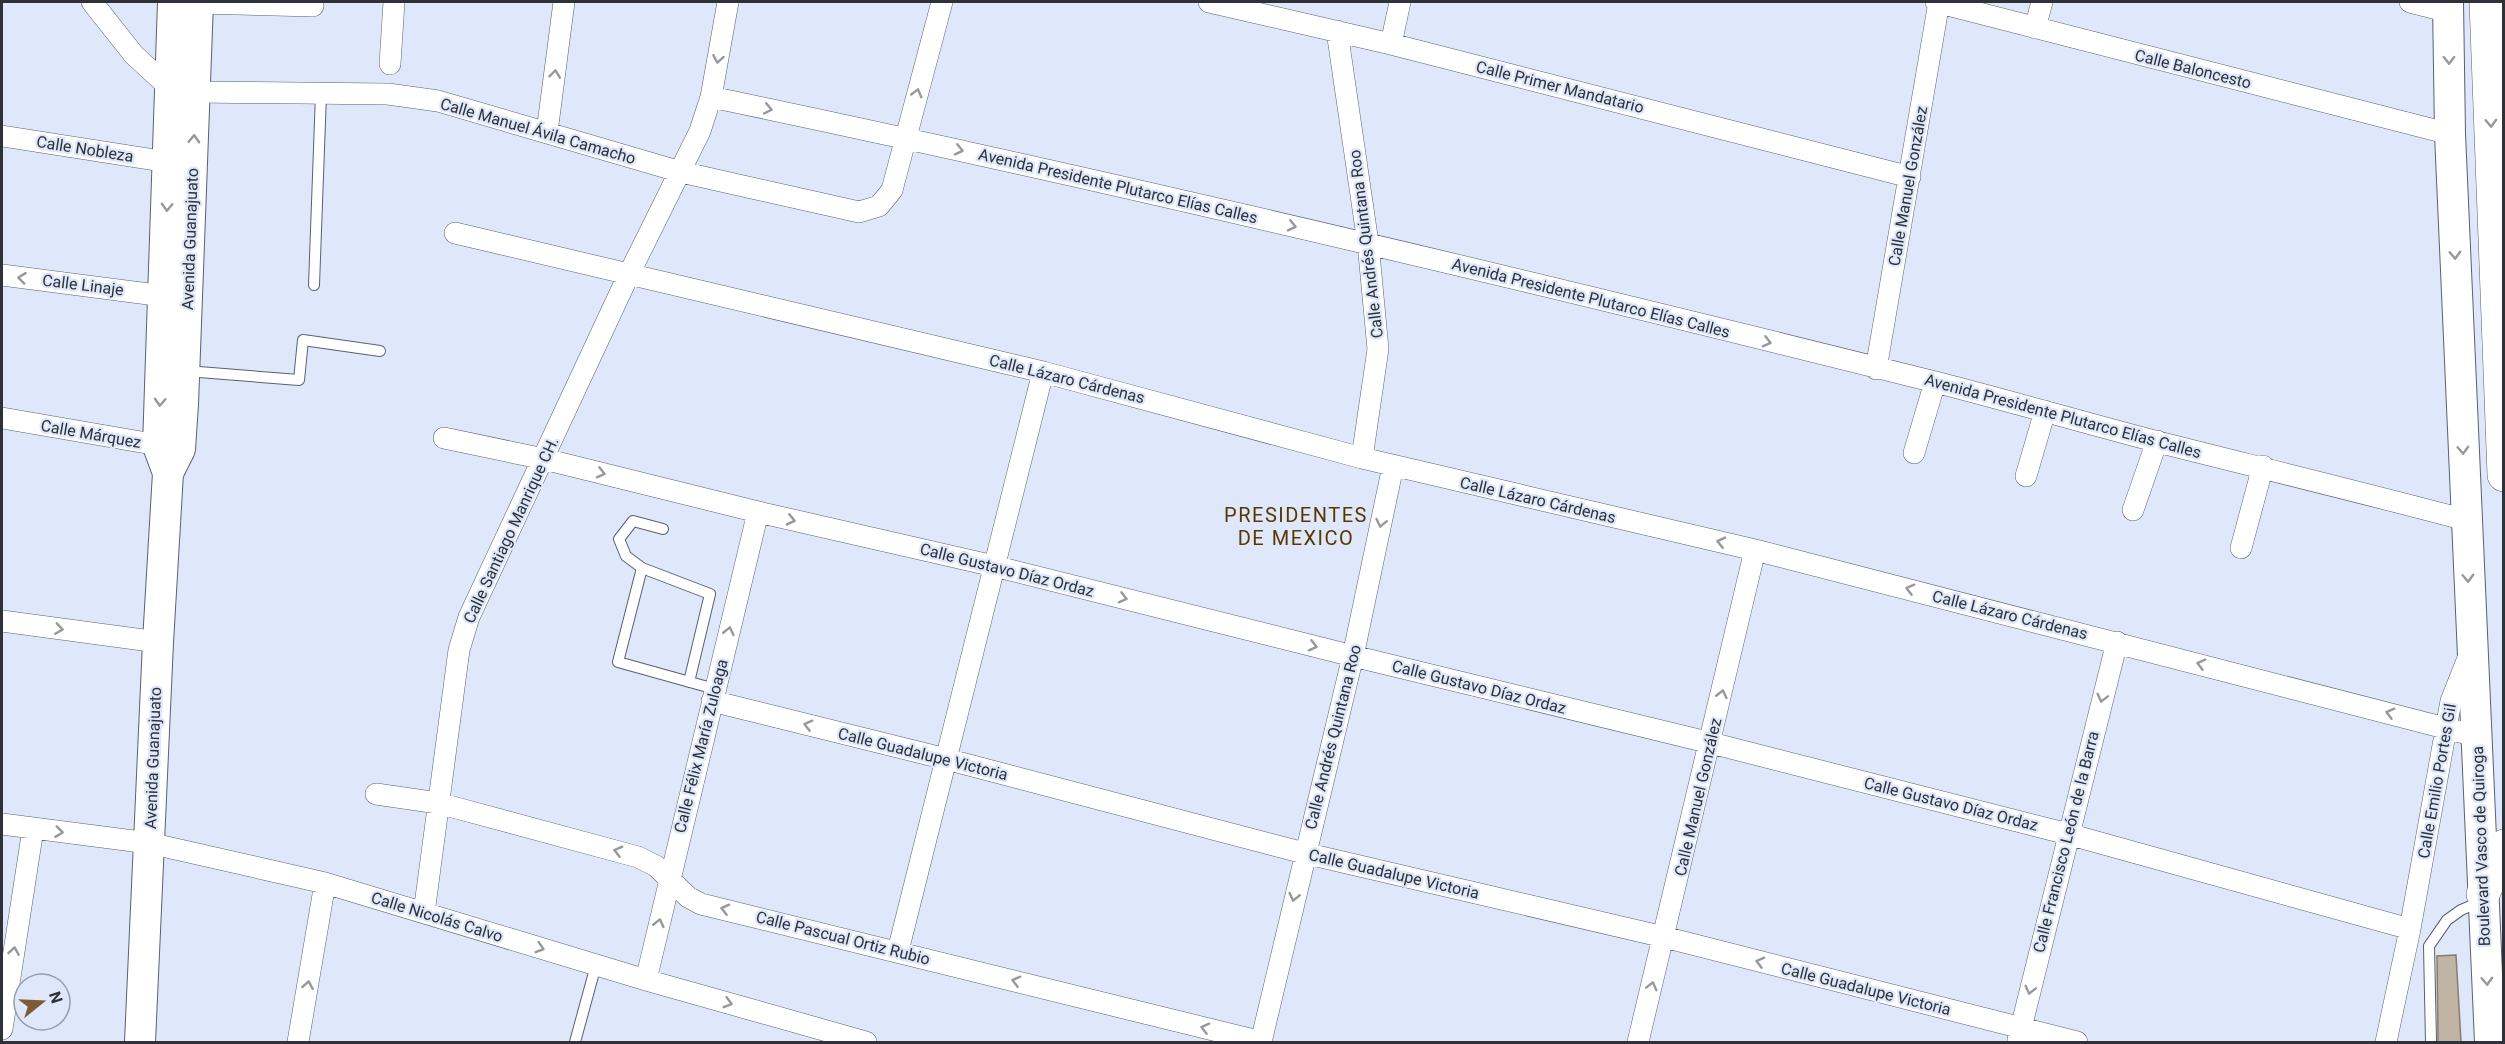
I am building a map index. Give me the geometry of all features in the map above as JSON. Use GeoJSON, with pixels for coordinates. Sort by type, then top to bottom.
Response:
{"type":"FeatureCollection","features":[{"type":"Feature","properties":{"kind":"main road"},"geometry":{"type":"LineString","coordinates":[[2486,2],[2501,319],[2504,474]]}},
{"type":"Feature","properties":{"kind":"main road"},"geometry":{"type":"LineString","coordinates":[[2483,897],[2504,846]]}},
{"type":"Feature","properties":{"kind":"street"},"geometry":{"type":"LineString","coordinates":[[92,2],[134,55],[183,91]]}},
{"type":"Feature","properties":{"kind":"street"},"geometry":{"type":"LineString","coordinates":[[190,2],[313,6]]}},
{"type":"Feature","properties":{"kind":"street","name":"Avenida Guanajuato"},"geometry":{"type":"LineString","coordinates":[[168,456],[185,370],[183,91],[190,2]]}},
{"type":"Feature","properties":{"kind":"street"},"geometry":{"type":"LineString","coordinates":[[390,64],[394,2]]}},
{"type":"Feature","properties":{"kind":"street"},"geometry":{"type":"LineString","coordinates":[[548,132],[564,2]]}},
{"type":"Feature","properties":{"kind":"street","name":"Calle Santiago Manrique CH."},"geometry":{"type":"LineString","coordinates":[[424,913],[459,650],[466,628],[482,587],[629,274],[700,131],[711,97],[728,2]]}},
{"type":"Feature","properties":{"kind":"street"},"geometry":{"type":"LineString","coordinates":[[906,138],[942,2]]}},
{"type":"Feature","properties":{"kind":"street"},"geometry":{"type":"LineString","coordinates":[[1391,44],[1400,2]]}},
{"type":"Feature","properties":{"kind":"street","name":"Calle Baloncesto"},"geometry":{"type":"LineString","coordinates":[[1938,2],[2450,134]]}},
{"type":"Feature","properties":{"kind":"street","name":"Calle Manuel González"},"geometry":{"type":"LineString","coordinates":[[1876,369],[1938,2]]}},
{"type":"Feature","properties":{"kind":"street"},"geometry":{"type":"LineString","coordinates":[[2035,28],[2042,2]]}},
{"type":"Feature","properties":{"kind":"street"},"geometry":{"type":"LineString","coordinates":[[2410,2],[2449,7]]}},
{"type":"Feature","properties":{"kind":"street","name":"Calle Primer Mandatario"},"geometry":{"type":"LineString","coordinates":[[1223,3],[1910,177]]}},
{"type":"Feature","properties":{"kind":"street","name":"Calle Emilio Portes Gil"},"geometry":{"type":"LineString","coordinates":[[2386,1042],[2410,929],[2451,701],[2471,650],[2450,134],[2449,7]]}},
{"type":"Feature","properties":{"kind":"street","name":"Calle Andrés Quintana Roo"},"geometry":{"type":"LineString","coordinates":[[1337,31],[1368,243],[1378,349],[1362,458]]}},
{"type":"Feature","properties":{"kind":"street","name":"Avenida Guanajuato"},"geometry":{"type":"LineString","coordinates":[[140,1042],[168,456],[164,296],[168,162],[183,91]]}},
{"type":"Feature","properties":{"kind":"street","name":"Calle Manuel Ávila Camacho"},"geometry":{"type":"LineString","coordinates":[[183,91],[388,94],[438,101],[681,172],[859,212],[879,206],[892,190],[906,138]]}},
{"type":"Feature","properties":{"kind":"street","name":"Avenida Presidente Plutarco Elías Calles"},"geometry":{"type":"LineString","coordinates":[[711,97],[906,138],[1368,243],[1935,382],[2466,520]]}},
{"type":"Feature","properties":{"kind":"street","name":"Calle Nobleza"},"geometry":{"type":"LineString","coordinates":[[6,131],[168,162]]}},
{"type":"Feature","properties":{"kind":"street","name":"Calle Lázaro Cárdenas"},"geometry":{"type":"LineString","coordinates":[[455,233],[1043,372],[1393,466],[1755,550],[2476,736]]}},
{"type":"Feature","properties":{"kind":"street","name":"Calle Linaje"},"geometry":{"type":"LineString","coordinates":[[2,275],[164,296]]}},
{"type":"Feature","properties":{"kind":"street"},"geometry":{"type":"LineString","coordinates":[[898,951],[1043,372]]}},
{"type":"Feature","properties":{"kind":"street"},"geometry":{"type":"LineString","coordinates":[[1914,453],[1935,382]]}},
{"type":"Feature","properties":{"kind":"street"},"geometry":{"type":"LineString","coordinates":[[2026,477],[2045,411]]}},
{"type":"Feature","properties":{"kind":"street","name":"Calle Márquez"},"geometry":{"type":"LineString","coordinates":[[2,418],[168,456]]}},
{"type":"Feature","properties":{"kind":"street","name":"Calle Gustavo Díaz Ordaz"},"geometry":{"type":"LineString","coordinates":[[444,438],[544,459],[758,512],[994,566],[1711,743],[2067,834],[2410,929]]}},
{"type":"Feature","properties":{"kind":"street"},"geometry":{"type":"LineString","coordinates":[[2133,510],[2157,441]]}},
{"type":"Feature","properties":{"kind":"street","name":"Calle Andrés Quintana Roo"},"geometry":{"type":"LineString","coordinates":[[1261,1042],[1304,852],[1353,656],[1393,466]]}},
{"type":"Feature","properties":{"kind":"street"},"geometry":{"type":"LineString","coordinates":[[2241,548],[2263,466]]}},
{"type":"Feature","properties":{"kind":"street","name":"Calle Félix María Zuloaga"},"geometry":{"type":"LineString","coordinates":[[646,980],[758,512]]}},
{"type":"Feature","properties":{"kind":"street","name":"Calle Manuel González"},"geometry":{"type":"LineString","coordinates":[[1638,1042],[1711,743],[1755,550]]}},
{"type":"Feature","properties":{"kind":"street"},"geometry":{"type":"LineString","coordinates":[[2,621],[158,642]]}},
{"type":"Feature","properties":{"kind":"street","name":"Calle Francisco León de la Barra"},"geometry":{"type":"LineString","coordinates":[[2019,1036],[2067,834],[2117,642]]}},
{"type":"Feature","properties":{"kind":"street","name":"Boulevard Vasco de Quiroga"},"geometry":{"type":"LineString","coordinates":[[2471,650],[2490,1042]]}},
{"type":"Feature","properties":{"kind":"street","name":"Calle Guadalupe Victoria"},"geometry":{"type":"LineString","coordinates":[[714,695],[946,759],[1304,852],[1664,937],[2019,1036],[2077,1042]]}},
{"type":"Feature","properties":{"kind":"street","name":"Calle Pascual Ortiz Rubio"},"geometry":{"type":"LineString","coordinates":[[376,794],[438,804],[638,857],[656,866],[688,897],[701,904],[1261,1042]]}},
{"type":"Feature","properties":{"kind":"street","name":"Calle Nicolás Calvo"},"geometry":{"type":"LineString","coordinates":[[2,824],[149,843],[325,883],[646,980],[866,1042]]}},
{"type":"Feature","properties":{"kind":"street"},"geometry":{"type":"LineString","coordinates":[[2,1029],[33,829]]}},
{"type":"Feature","properties":{"kind":"street"},"geometry":{"type":"LineString","coordinates":[[298,1042],[325,883]]}},
{"type":"Feature","properties":{"kind":"lane"},"geometry":{"type":"LineString","coordinates":[[314,285],[321,94]]}},
{"type":"Feature","properties":{"kind":"lane"},"geometry":{"type":"LineString","coordinates":[[185,370],[299,380],[303,340],[380,351]]}},
{"type":"Feature","properties":{"kind":"lane"},"geometry":{"type":"LineString","coordinates":[[663,529],[633,521],[620,539],[626,556],[642,568],[710,594],[689,682]]}},
{"type":"Feature","properties":{"kind":"lane"},"geometry":{"type":"LineString","coordinates":[[642,568],[618,662],[689,682],[714,695]]}},
{"type":"Feature","properties":{"kind":"lane"},"geometry":{"type":"LineString","coordinates":[[2431,1042],[2429,946],[2447,920],[2483,897]]}},
{"type":"Feature","properties":{"kind":"lane"},"geometry":{"type":"LineString","coordinates":[[575,1042],[596,965]]}},
{"type":"Feature","properties":{"kind":"building"},"geometry":{"type":"Polygon","coordinates":[[[2456,955],[2461,1042],[2438,1042],[2437,956],[2456,955]]]}},
{"type":"Feature","properties":{"kind":"district","name":"PRESIDENTES DE MEXICO"},"geometry":{"type":"Point","coordinates":[1296,526]}}]}
